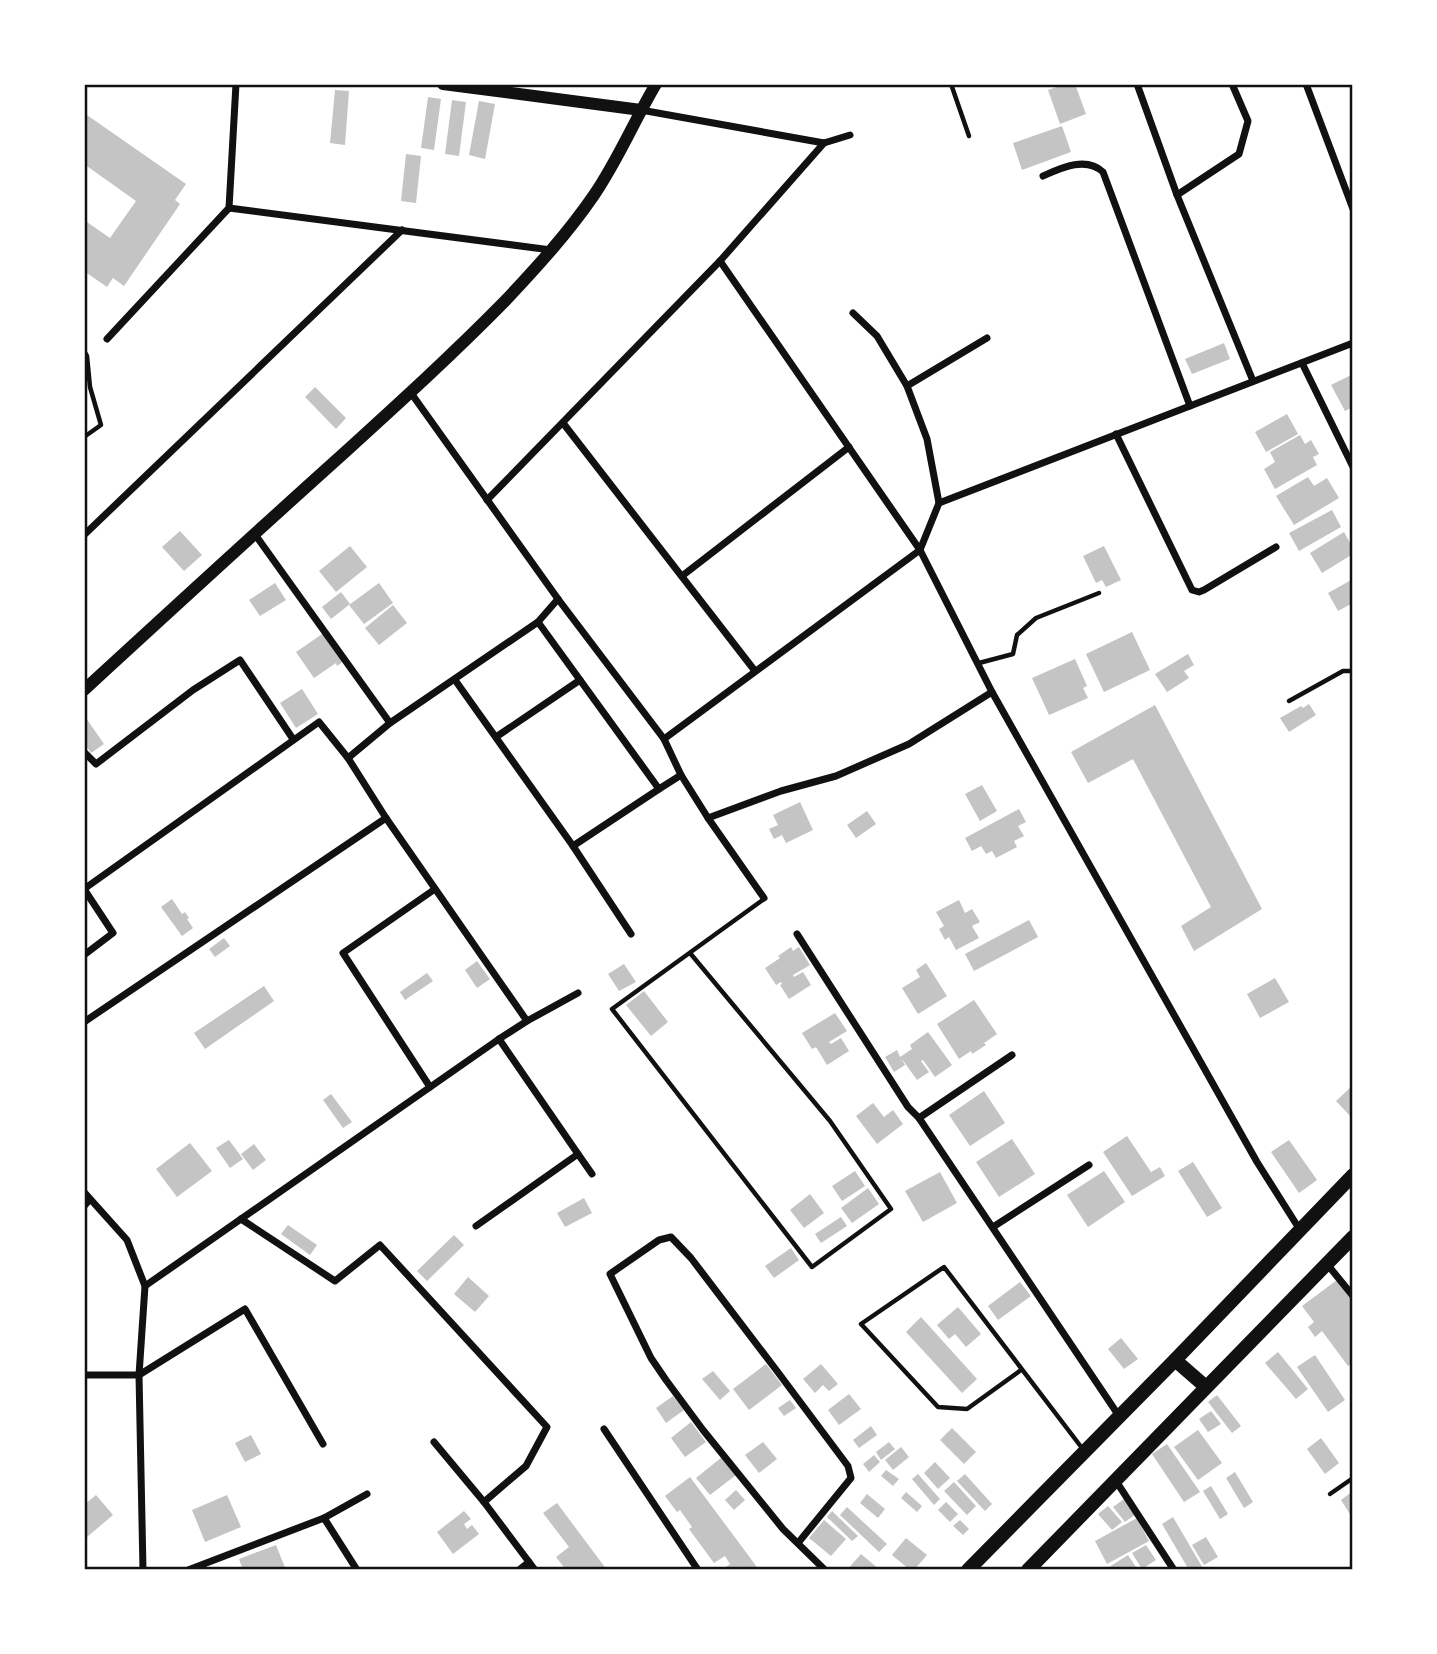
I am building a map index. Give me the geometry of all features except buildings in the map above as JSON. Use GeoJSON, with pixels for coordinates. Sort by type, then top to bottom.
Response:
{"type":"FeatureCollection","features":[{"type":"Feature","properties":{"kind":"main road"},"geometry":{"type":"LineString","coordinates":[[968,1570],[1353,1175]]}},
{"type":"Feature","properties":{"kind":"main road"},"geometry":{"type":"LineString","coordinates":[[1028,1570],[1353,1237]]}},
{"type":"Feature","properties":{"kind":"main road"},"geometry":{"type":"LineString","coordinates":[[1175,1360],[1206,1387]]}},
{"type":"Feature","properties":{"kind":"street"},"geometry":{"type":"LineString","coordinates":[[107,339],[229,208],[236,84]]}},
{"type":"Feature","properties":{"kind":"street"},"geometry":{"type":"LineString","coordinates":[[443,84],[641,110],[824,143],[850,135]]}},
{"type":"Feature","properties":{"kind":"street"},"geometry":{"type":"LineString","coordinates":[[84,690],[411,393],[488,319],[552,250],[594,196],[656,84]]}},
{"type":"Feature","properties":{"kind":"street"},"geometry":{"type":"LineString","coordinates":[[1137,84],[1177,195],[1253,381]]}},
{"type":"Feature","properties":{"kind":"street"},"geometry":{"type":"LineString","coordinates":[[1177,195],[1239,154],[1248,121],[1232,84]]}},
{"type":"Feature","properties":{"kind":"street"},"geometry":{"type":"LineString","coordinates":[[1306,84],[1353,209]]}},
{"type":"Feature","properties":{"kind":"street"},"geometry":{"type":"LineString","coordinates":[[487,500],[720,261],[824,143]]}},
{"type":"Feature","properties":{"kind":"street"},"geometry":{"type":"LineString","coordinates":[[1043,176],[1078,164],[1096,166],[1103,172],[1190,405]]}},
{"type":"Feature","properties":{"kind":"street"},"geometry":{"type":"LineString","coordinates":[[229,208],[552,250]]}},
{"type":"Feature","properties":{"kind":"street"},"geometry":{"type":"LineString","coordinates":[[84,535],[402,230]]}},
{"type":"Feature","properties":{"kind":"street"},"geometry":{"type":"LineString","coordinates":[[720,261],[920,550],[992,692],[1257,1162],[1300,1230]]}},
{"type":"Feature","properties":{"kind":"street"},"geometry":{"type":"LineString","coordinates":[[664,739],[920,550],[939,503],[927,439],[908,386],[877,336],[853,313]]}},
{"type":"Feature","properties":{"kind":"street"},"geometry":{"type":"LineString","coordinates":[[908,386],[987,338]]}},
{"type":"Feature","properties":{"kind":"street"},"geometry":{"type":"LineString","coordinates":[[939,503],[1353,343]]}},
{"type":"Feature","properties":{"kind":"street"},"geometry":{"type":"LineString","coordinates":[[1302,363],[1353,467]]}},
{"type":"Feature","properties":{"kind":"street"},"geometry":{"type":"LineString","coordinates":[[411,393],[558,599],[664,739],[681,775],[708,818],[764,898]]}},
{"type":"Feature","properties":{"kind":"street"},"geometry":{"type":"LineString","coordinates":[[563,423],[755,671]]}},
{"type":"Feature","properties":{"kind":"street"},"geometry":{"type":"LineString","coordinates":[[1116,434],[1192,590],[1204,590],[1276,547]]}},
{"type":"Feature","properties":{"kind":"street"},"geometry":{"type":"LineString","coordinates":[[682,576],[849,447]]}},
{"type":"Feature","properties":{"kind":"street"},"geometry":{"type":"LineString","coordinates":[[254,533],[390,723]]}},
{"type":"Feature","properties":{"kind":"street"},"geometry":{"type":"LineString","coordinates":[[348,758],[390,723],[538,622],[558,599]]}},
{"type":"Feature","properties":{"kind":"street"},"geometry":{"type":"LineString","coordinates":[[538,622],[659,789]]}},
{"type":"Feature","properties":{"kind":"street"},"geometry":{"type":"LineString","coordinates":[[84,752],[96,764],[193,690],[240,660],[293,739]]}},
{"type":"Feature","properties":{"kind":"street"},"geometry":{"type":"LineString","coordinates":[[455,680],[573,846],[631,934]]}},
{"type":"Feature","properties":{"kind":"street"},"geometry":{"type":"LineString","coordinates":[[496,737],[580,680]]}},
{"type":"Feature","properties":{"kind":"street"},"geometry":{"type":"LineString","coordinates":[[708,818],[781,791],[836,776],[909,744],[992,692]]}},
{"type":"Feature","properties":{"kind":"street"},"geometry":{"type":"LineString","coordinates":[[84,955],[113,933],[84,889],[319,722],[348,758],[386,818],[527,1021]]}},
{"type":"Feature","properties":{"kind":"street"},"geometry":{"type":"LineString","coordinates":[[573,846],[681,775]]}},
{"type":"Feature","properties":{"kind":"street"},"geometry":{"type":"LineString","coordinates":[[84,1022],[386,818]]}},
{"type":"Feature","properties":{"kind":"street"},"geometry":{"type":"LineString","coordinates":[[430,1087],[342,953],[435,889]]}},
{"type":"Feature","properties":{"kind":"street"},"geometry":{"type":"LineString","coordinates":[[797,934],[908,1108],[919,1118],[1120,1416]]}},
{"type":"Feature","properties":{"kind":"street"},"geometry":{"type":"LineString","coordinates":[[145,1286],[499,1039],[578,993]]}},
{"type":"Feature","properties":{"kind":"street"},"geometry":{"type":"LineString","coordinates":[[499,1039],[592,1174]]}},
{"type":"Feature","properties":{"kind":"street"},"geometry":{"type":"LineString","coordinates":[[919,1118],[1012,1055]]}},
{"type":"Feature","properties":{"kind":"street"},"geometry":{"type":"LineString","coordinates":[[476,1226],[578,1154]]}},
{"type":"Feature","properties":{"kind":"street"},"geometry":{"type":"LineString","coordinates":[[993,1227],[1089,1165]]}},
{"type":"Feature","properties":{"kind":"street"},"geometry":{"type":"LineString","coordinates":[[84,1192],[127,1240],[145,1286],[139,1375],[143,1570]]}},
{"type":"Feature","properties":{"kind":"street"},"geometry":{"type":"LineString","coordinates":[[241,1219],[335,1281],[380,1245],[547,1427],[526,1466],[484,1502]]}},
{"type":"Feature","properties":{"kind":"street"},"geometry":{"type":"LineString","coordinates":[[798,1542],[851,1478],[848,1466],[691,1258],[671,1237],[659,1240],[610,1274],[625,1308],[666,1380],[711,1440],[783,1529],[825,1570]]}},
{"type":"Feature","properties":{"kind":"street"},"geometry":{"type":"LineString","coordinates":[[1327,1264],[1353,1296]]}},
{"type":"Feature","properties":{"kind":"street"},"geometry":{"type":"LineString","coordinates":[[84,1375],[139,1375],[245,1309],[323,1444]]}},
{"type":"Feature","properties":{"kind":"street"},"geometry":{"type":"LineString","coordinates":[[604,1429],[698,1570]]}},
{"type":"Feature","properties":{"kind":"street"},"geometry":{"type":"LineString","coordinates":[[434,1442],[535,1570]]}},
{"type":"Feature","properties":{"kind":"street"},"geometry":{"type":"LineString","coordinates":[[1116,1480],[1174,1570]]}},
{"type":"Feature","properties":{"kind":"street"},"geometry":{"type":"LineString","coordinates":[[188,1570],[324,1518],[367,1494]]}},
{"type":"Feature","properties":{"kind":"street"},"geometry":{"type":"LineString","coordinates":[[324,1518],[357,1570]]}},
{"type":"Feature","properties":{"kind":"street"},"geometry":{"type":"LineString","coordinates":[[519,1570],[529,1562]]}},
{"type":"Feature","properties":{"kind":"lane"},"geometry":{"type":"LineString","coordinates":[[951,84],[969,136]]}},
{"type":"Feature","properties":{"kind":"lane"},"geometry":{"type":"LineString","coordinates":[[84,351],[87,356],[90,387],[101,425],[84,437]]}},
{"type":"Feature","properties":{"kind":"lane"},"geometry":{"type":"LineString","coordinates":[[979,663],[1013,654],[1017,635],[1036,618],[1099,593]]}},
{"type":"Feature","properties":{"kind":"lane"},"geometry":{"type":"LineString","coordinates":[[1289,702],[1343,671],[1353,671]]}},
{"type":"Feature","properties":{"kind":"lane"},"geometry":{"type":"LineString","coordinates":[[690,953],[830,1121],[891,1209],[812,1267],[612,1009],[764,898]]}},
{"type":"Feature","properties":{"kind":"lane"},"geometry":{"type":"LineString","coordinates":[[84,1208],[92,1200]]}},
{"type":"Feature","properties":{"kind":"lane"},"geometry":{"type":"LineString","coordinates":[[1021,1370],[967,1409],[939,1407],[861,1324],[944,1267],[1085,1452]]}},
{"type":"Feature","properties":{"kind":"lane"},"geometry":{"type":"LineString","coordinates":[[1330,1494],[1353,1478]]}}]}
